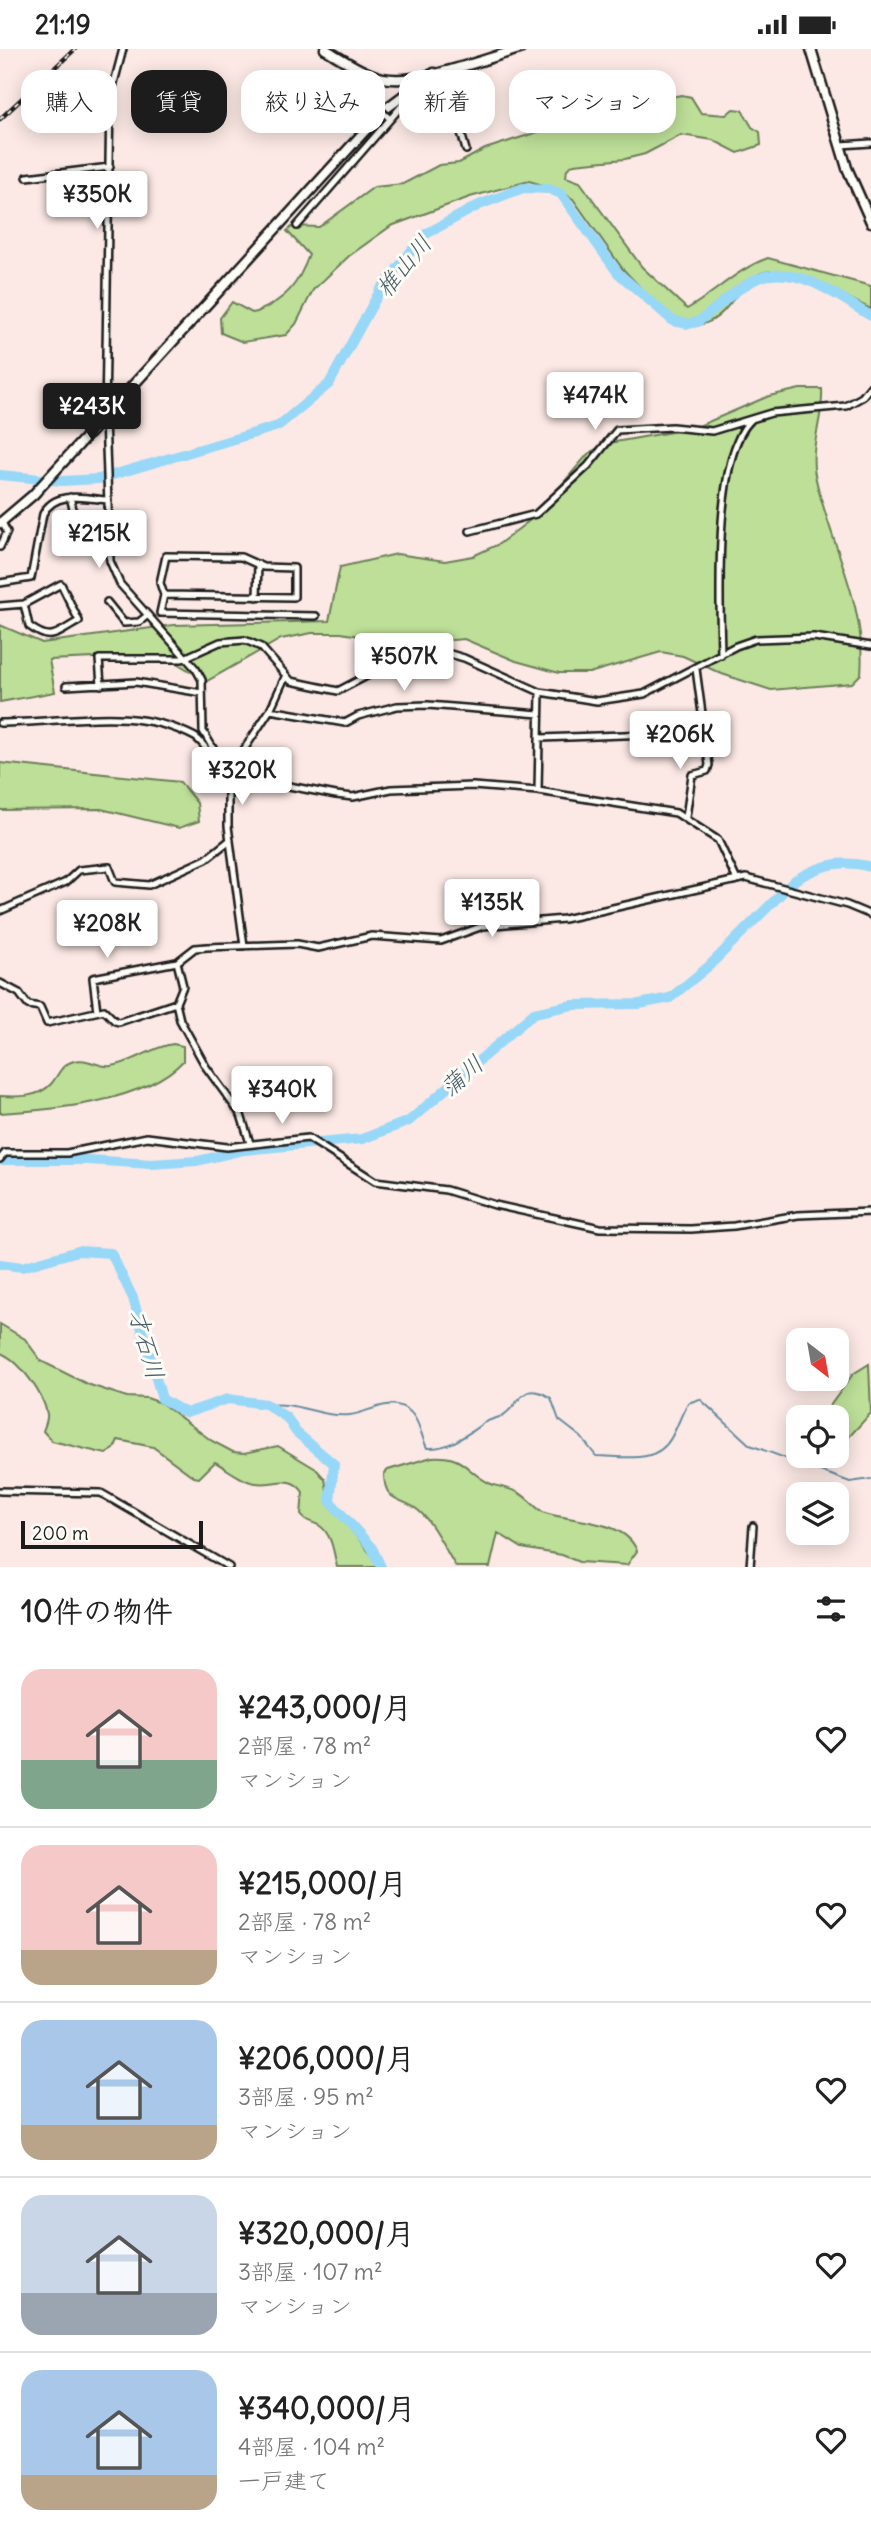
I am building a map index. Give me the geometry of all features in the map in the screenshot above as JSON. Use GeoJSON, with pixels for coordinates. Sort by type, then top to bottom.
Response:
{"type":"FeatureCollection","features":[{"type":"Feature","properties":{"kind":"street"},"geometry":{"type":"LineString","coordinates":[[123,49],[110,98],[105,418],[112,569],[120,585],[188,656],[202,680],[203,731],[228,774],[230,840],[244,946]]}},
{"type":"Feature","properties":{"kind":"street"},"geometry":{"type":"LineString","coordinates":[[325,49],[383,78],[399,79]]}},
{"type":"Feature","properties":{"kind":"street"},"geometry":{"type":"LineString","coordinates":[[444,70],[520,49]]}},
{"type":"Feature","properties":{"kind":"street"},"geometry":{"type":"LineString","coordinates":[[811,49],[847,168],[871,222]]}},
{"type":"Feature","properties":{"kind":"street"},"geometry":{"type":"LineString","coordinates":[[297,226],[389,118],[409,98],[450,68]]}},
{"type":"Feature","properties":{"kind":"street"},"geometry":{"type":"LineString","coordinates":[[0,547],[7,532],[1,522],[33,495],[384,110],[399,99]]}},
{"type":"Feature","properties":{"kind":"street"},"geometry":{"type":"LineString","coordinates":[[385,114],[389,118]]}},
{"type":"Feature","properties":{"kind":"street"},"geometry":{"type":"LineString","coordinates":[[461,133],[466,151]]}},
{"type":"Feature","properties":{"kind":"street"},"geometry":{"type":"LineString","coordinates":[[841,145],[871,143]]}},
{"type":"Feature","properties":{"kind":"street"},"geometry":{"type":"LineString","coordinates":[[27,177],[110,167]]}},
{"type":"Feature","properties":{"kind":"street"},"geometry":{"type":"LineString","coordinates":[[470,531],[536,514],[588,466],[617,430],[672,427],[712,431],[753,418],[846,406],[862,397],[871,386]]}},
{"type":"Feature","properties":{"kind":"street"},"geometry":{"type":"LineString","coordinates":[[721,655],[720,537],[735,440],[753,418]]}},
{"type":"Feature","properties":{"kind":"street"},"geometry":{"type":"LineString","coordinates":[[0,583],[31,577],[45,509],[60,499],[70,497],[107,498]]}},
{"type":"Feature","properties":{"kind":"street"},"geometry":{"type":"LineString","coordinates":[[70,497],[75,517]]}},
{"type":"Feature","properties":{"kind":"street"},"geometry":{"type":"LineString","coordinates":[[160,613],[164,595],[160,583],[166,556],[241,557],[258,564],[294,568],[294,597],[164,595]]}},
{"type":"Feature","properties":{"kind":"street"},"geometry":{"type":"LineString","coordinates":[[257,597],[258,564]]}},
{"type":"Feature","properties":{"kind":"street"},"geometry":{"type":"LineString","coordinates":[[0,606],[24,604],[61,584],[79,621],[50,637],[44,637],[29,626],[24,604]]}},
{"type":"Feature","properties":{"kind":"street"},"geometry":{"type":"LineString","coordinates":[[107,602],[124,623],[139,622],[160,613],[316,616]]}},
{"type":"Feature","properties":{"kind":"street"},"geometry":{"type":"LineString","coordinates":[[101,685],[99,659],[183,659],[220,642],[245,640],[261,647],[286,675],[300,684],[344,690],[405,656],[433,649],[464,658],[540,692],[597,701],[636,697],[756,639],[814,637],[871,646]]}},
{"type":"Feature","properties":{"kind":"street"},"geometry":{"type":"LineString","coordinates":[[686,817],[692,775],[708,768],[706,732],[696,669]]}},
{"type":"Feature","properties":{"kind":"street"},"geometry":{"type":"LineString","coordinates":[[228,774],[236,767],[270,710],[286,675]]}},
{"type":"Feature","properties":{"kind":"street"},"geometry":{"type":"LineString","coordinates":[[66,687],[147,683],[202,694]]}},
{"type":"Feature","properties":{"kind":"street"},"geometry":{"type":"LineString","coordinates":[[538,791],[540,692]]}},
{"type":"Feature","properties":{"kind":"street"},"geometry":{"type":"LineString","coordinates":[[270,710],[345,723],[359,716],[397,706],[428,705],[539,714]]}},
{"type":"Feature","properties":{"kind":"street"},"geometry":{"type":"LineString","coordinates":[[0,723],[52,723],[78,716],[149,721],[197,739],[228,774]]}},
{"type":"Feature","properties":{"kind":"street"},"geometry":{"type":"LineString","coordinates":[[541,738],[706,732]]}},
{"type":"Feature","properties":{"kind":"street"},"geometry":{"type":"LineString","coordinates":[[236,767],[289,786],[336,795],[353,796],[391,789],[473,786],[538,791],[686,817],[718,840],[736,879]]}},
{"type":"Feature","properties":{"kind":"street"},"geometry":{"type":"LineString","coordinates":[[0,911],[66,882],[84,869],[109,867],[115,882],[149,885],[200,863],[230,840]]}},
{"type":"Feature","properties":{"kind":"street"},"geometry":{"type":"LineString","coordinates":[[97,1011],[93,978],[177,962],[195,948],[297,944],[318,947],[372,936],[441,941],[483,926],[564,919],[602,912],[736,879],[753,878],[871,915]]}},
{"type":"Feature","properties":{"kind":"street"},"geometry":{"type":"LineString","coordinates":[[177,962],[183,986],[176,1003],[180,1020],[206,1067],[241,1115],[250,1143]]}},
{"type":"Feature","properties":{"kind":"street"},"geometry":{"type":"LineString","coordinates":[[0,983],[19,993],[28,1005],[40,1007],[47,1023],[104,1010],[119,1022],[176,1003]]}},
{"type":"Feature","properties":{"kind":"street"},"geometry":{"type":"LineString","coordinates":[[0,1159],[5,1153],[77,1152],[147,1137],[220,1147],[313,1139],[327,1152],[375,1181],[446,1190],[495,1205],[600,1228],[702,1228],[799,1215],[871,1212]]}},
{"type":"Feature","properties":{"kind":"street"},"geometry":{"type":"LineString","coordinates":[[0,1491],[100,1493],[229,1567]]}},
{"type":"Feature","properties":{"kind":"street"},"geometry":{"type":"LineString","coordinates":[[750,1567],[753,1526]]}},
{"type":"Feature","properties":{"kind":"green space"},"geometry":{"type":"Polygon","coordinates":[[[676,96],[691,97],[701,113],[726,115],[733,109],[742,110],[752,127],[760,132],[761,145],[738,153],[713,140],[681,135],[645,154],[625,159],[574,164],[567,169],[566,177],[580,182],[642,267],[687,309],[746,268],[768,258],[871,286],[871,309],[809,279],[771,271],[758,275],[747,283],[718,317],[705,323],[689,325],[669,318],[622,268],[573,199],[557,189],[529,181],[470,197],[391,226],[349,256],[313,290],[296,324],[286,335],[243,342],[221,333],[220,318],[232,302],[252,313],[257,312],[276,302],[295,283],[309,255],[287,231],[293,226],[319,227],[374,187],[403,184],[439,165],[459,163],[485,149],[535,133],[676,133],[676,96]]]}},
{"type":"Feature","properties":{"kind":"green space"},"geometry":{"type":"Polygon","coordinates":[[[800,389],[822,389],[814,453],[815,475],[846,573],[858,623],[861,674],[852,683],[771,690],[722,674],[683,656],[661,652],[589,673],[559,673],[516,661],[464,639],[408,644],[341,633],[312,633],[281,639],[207,681],[163,655],[49,660],[55,692],[0,702],[0,625],[42,643],[173,625],[329,621],[340,567],[397,554],[445,561],[473,556],[499,544],[534,517],[588,454],[604,444],[694,428],[769,396],[800,389]]]}},
{"type":"Feature","properties":{"kind":"green space"},"geometry":{"type":"Polygon","coordinates":[[[0,763],[180,782],[197,803],[199,821],[179,828],[101,809],[0,810],[0,763]]]}},
{"type":"Feature","properties":{"kind":"green space"},"geometry":{"type":"Polygon","coordinates":[[[173,1044],[183,1046],[183,1061],[146,1086],[122,1095],[71,1106],[0,1113],[0,1096],[40,1092],[51,1084],[70,1062],[84,1060],[111,1066],[173,1044]]]}},
{"type":"Feature","properties":{"kind":"green space"},"geometry":{"type":"Polygon","coordinates":[[[0,1324],[25,1339],[41,1361],[87,1384],[127,1397],[147,1398],[161,1403],[212,1441],[233,1452],[244,1453],[278,1446],[316,1469],[325,1479],[329,1502],[381,1567],[337,1567],[327,1534],[320,1526],[301,1515],[303,1492],[293,1483],[251,1482],[215,1462],[199,1478],[194,1477],[153,1447],[118,1440],[114,1449],[106,1454],[52,1441],[43,1431],[47,1414],[36,1388],[15,1362],[0,1353],[0,1324]]]}},
{"type":"Feature","properties":{"kind":"green space"},"geometry":{"type":"Polygon","coordinates":[[[869,1364],[871,1413],[849,1437],[849,1405],[831,1405],[841,1391],[849,1391],[849,1380],[869,1364]]]}},
{"type":"Feature","properties":{"kind":"green space"},"geometry":{"type":"Polygon","coordinates":[[[432,1457],[458,1461],[489,1483],[523,1495],[545,1513],[610,1527],[631,1541],[637,1551],[627,1565],[579,1562],[562,1555],[522,1548],[498,1533],[490,1567],[456,1567],[424,1516],[413,1507],[395,1499],[385,1484],[384,1474],[388,1470],[432,1457]]]}},
{"type":"Feature","properties":{"kind":"waterway","name":"椎山川"},"geometry":{"type":"LineString","coordinates":[[0,475],[62,481],[99,479],[278,426],[329,384],[381,289],[424,235],[479,205],[523,188],[549,189],[561,194],[618,273],[673,321],[688,324],[698,322],[742,287],[771,275],[798,277],[811,282],[871,316]]}},
{"type":"Feature","properties":{"kind":"waterway","name":"蒲川"},"geometry":{"type":"LineString","coordinates":[[0,1160],[88,1160],[151,1164],[197,1161],[244,1150],[362,1139],[409,1121],[534,1013],[572,1005],[639,1004],[670,998],[709,966],[795,880],[832,865],[871,867]]}},
{"type":"Feature","properties":{"kind":"waterway","name":"才石川"},"geometry":{"type":"LineString","coordinates":[[0,1264],[22,1267],[78,1251],[111,1253],[133,1298],[162,1399],[186,1413],[228,1399],[266,1404],[287,1418],[296,1432],[334,1464],[330,1501],[372,1548],[381,1567]]}},
{"type":"Feature","properties":{"kind":"waterway"},"geometry":{"type":"LineString","coordinates":[[268,1405],[288,1405],[340,1415],[357,1414],[386,1405],[401,1406],[415,1418],[427,1448],[435,1448],[456,1441],[484,1423],[502,1416],[522,1396],[534,1391],[551,1398],[559,1420],[581,1437],[596,1456],[638,1457],[648,1456],[665,1447],[688,1403],[700,1399],[750,1445],[850,1482],[871,1479]]}},
{"type":"Feature","properties":{"kind":"railway"},"geometry":{"type":"LineString","coordinates":[[0,119],[75,49]]}}]}
